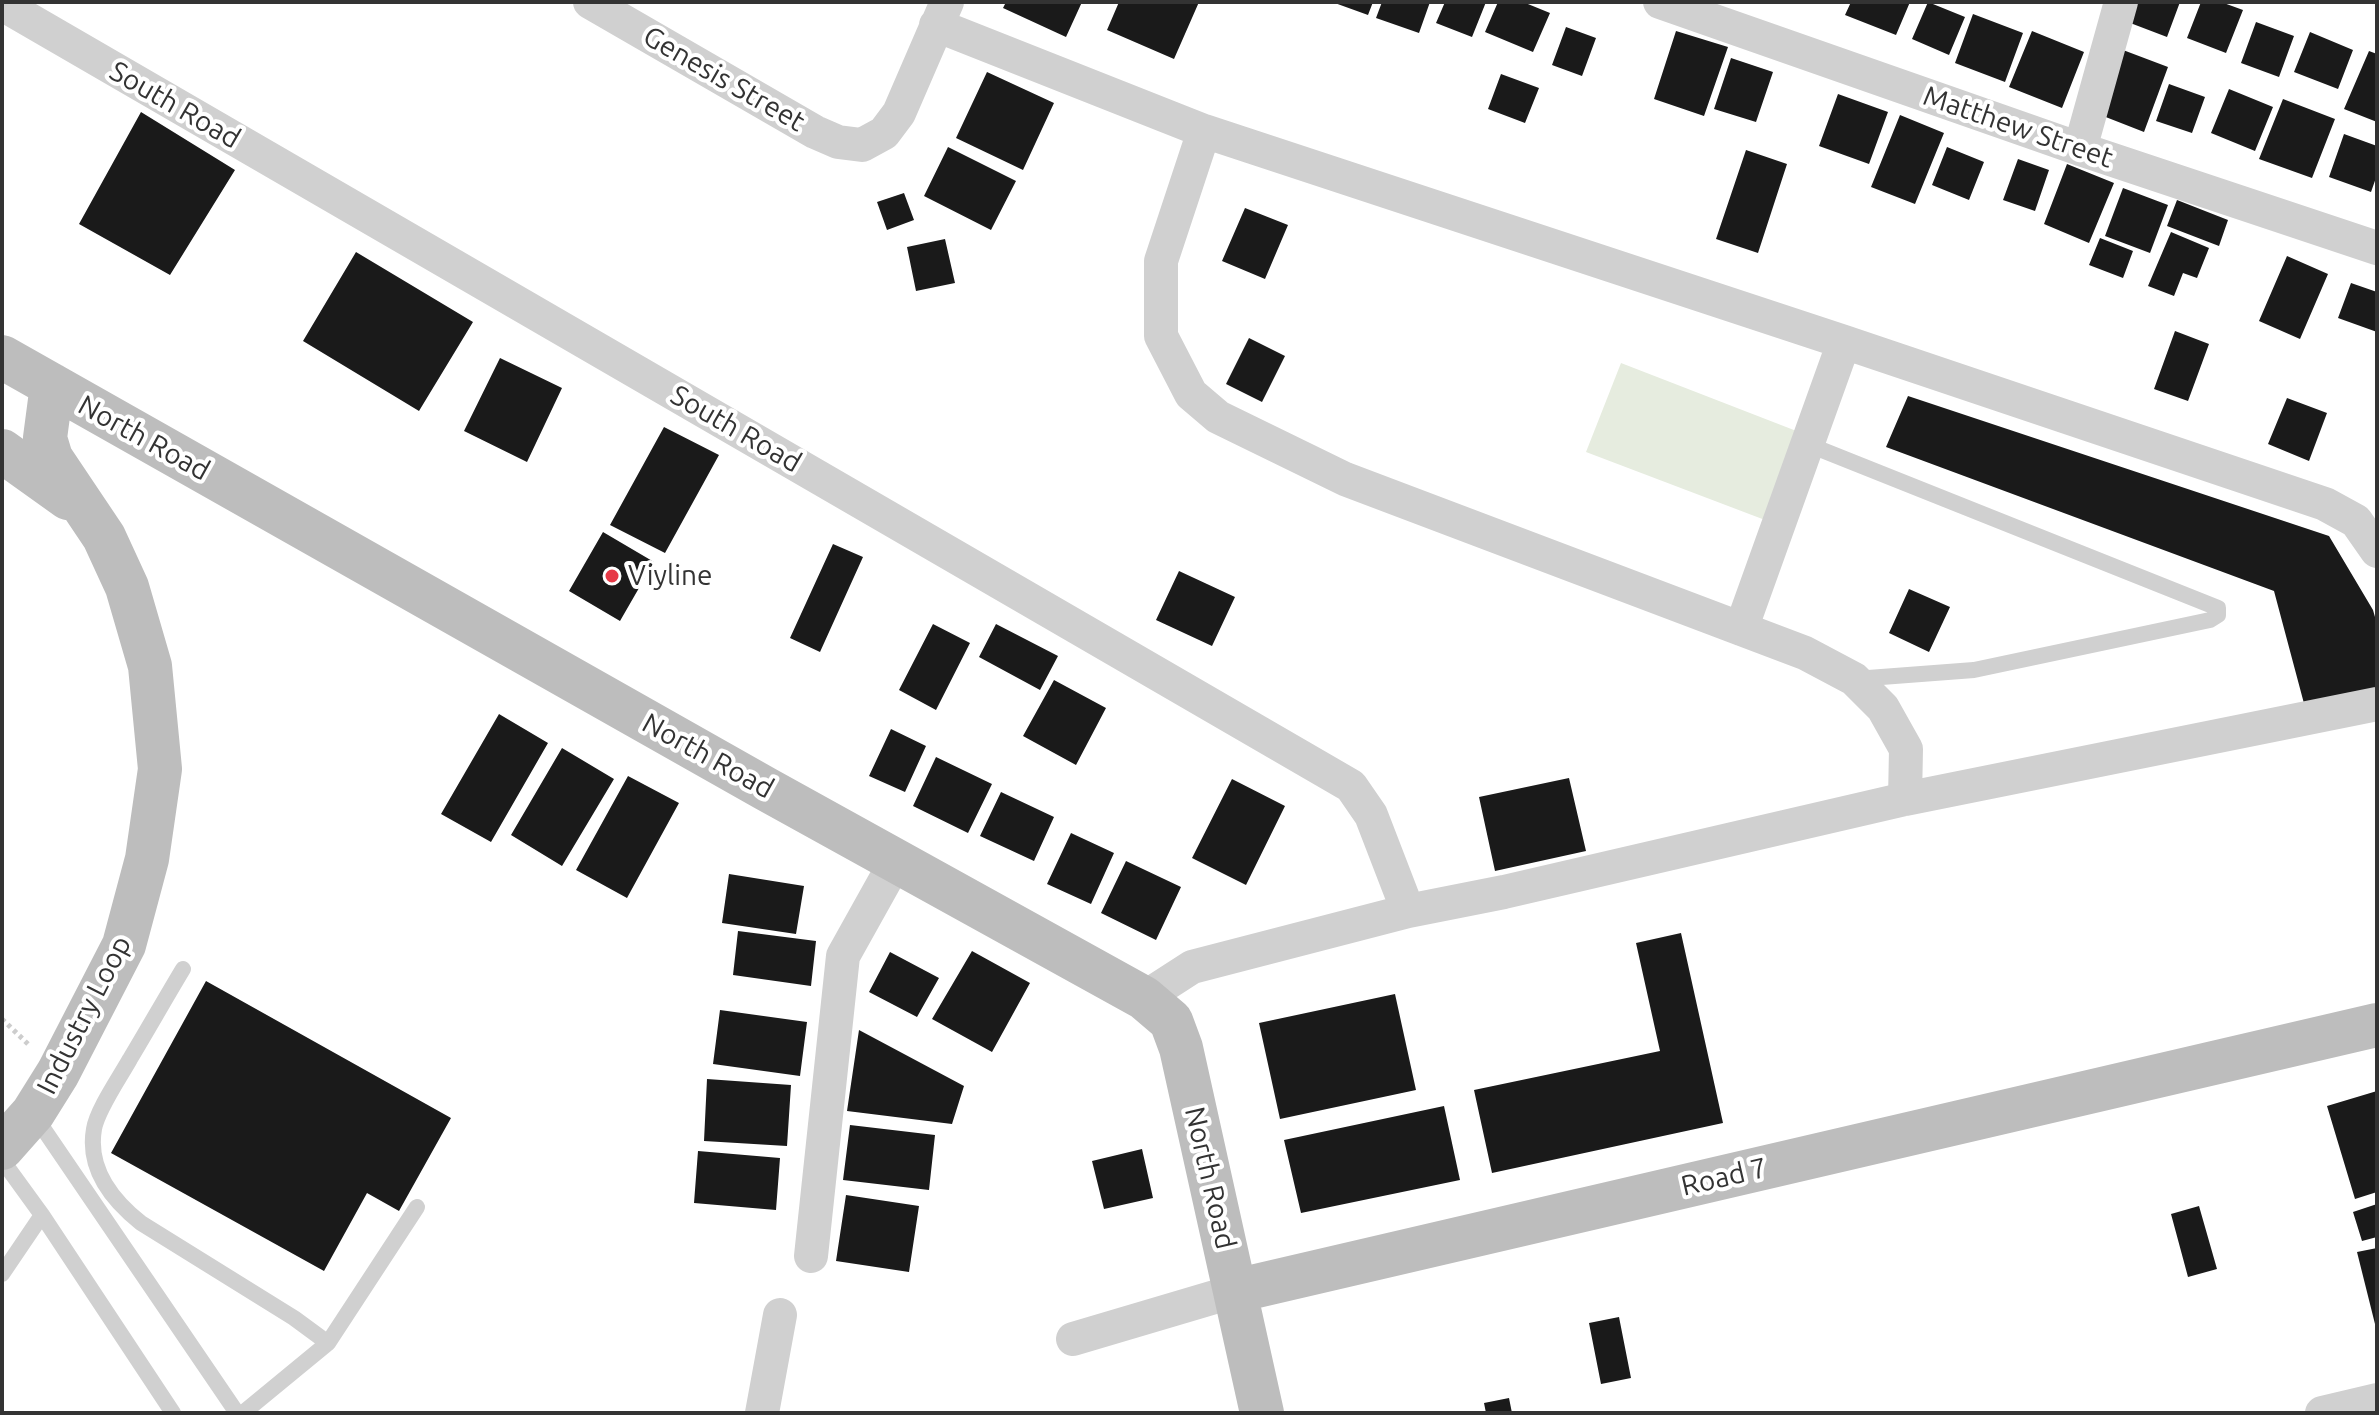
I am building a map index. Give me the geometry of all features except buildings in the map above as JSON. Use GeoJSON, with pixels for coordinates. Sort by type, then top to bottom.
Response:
{"type":"FeatureCollection","features":[{"type":"Feature","properties":{"kind":"street","name":"Matthew Street"},"geometry":{"type":"LineString","coordinates":[[1660,2],[2080,149],[2377,248]]}},
{"type":"Feature","properties":{"kind":"street"},"geometry":{"type":"LineString","coordinates":[[2080,149],[2121,2]]}},
{"type":"Feature","properties":{"kind":"street","name":"South Road"},"geometry":{"type":"LineString","coordinates":[[2,4],[1351,786],[1371,815],[1408,911]]}},
{"type":"Feature","properties":{"kind":"street","name":"Genesis Street"},"geometry":{"type":"LineString","coordinates":[[610,7],[815,132],[838,142],[862,145],[884,133],[899,113],[942,14]]}},
{"type":"Feature","properties":{"kind":"street"},"geometry":{"type":"LineString","coordinates":[[942,14],[1204,131],[2325,504],[2356,521],[2377,551]]}},
{"type":"Feature","properties":{"kind":"street"},"geometry":{"type":"LineString","coordinates":[[1204,131],[1161,261],[1161,336],[1191,394],[1218,417],[1345,479],[1805,653],[1854,679],[1883,708],[1906,749],[1905,799]]}},
{"type":"Feature","properties":{"kind":"street"},"geometry":{"type":"LineString","coordinates":[[1741,629],[1844,342]]}},
{"type":"Feature","properties":{"kind":"street","name":"North Road"},"geometry":{"type":"LineString","coordinates":[[2,357],[1144,998],[1171,1021],[1181,1048],[1262,1413]]}},
{"type":"Feature","properties":{"kind":"street"},"geometry":{"type":"LineString","coordinates":[[52,385],[45,438],[51,458],[86,511]]}},
{"type":"Feature","properties":{"kind":"street","name":"Industry Loop"},"geometry":{"type":"LineString","coordinates":[[2,451],[86,511],[104,537],[127,587],[150,666],[160,769],[147,859],[124,945],[58,1073],[33,1113],[2,1148]]}},
{"type":"Feature","properties":{"kind":"street"},"geometry":{"type":"LineString","coordinates":[[1144,998],[1192,967],[1408,911],[1504,892],[1905,799],[2377,704]]}},
{"type":"Feature","properties":{"kind":"street"},"geometry":{"type":"LineString","coordinates":[[811,1256],[843,956],[896,861]]}},
{"type":"Feature","properties":{"kind":"street","name":"Road 7"},"geometry":{"type":"LineString","coordinates":[[1073,1339],[1235,1291],[2377,1025]]}},
{"type":"Feature","properties":{"kind":"street"},"geometry":{"type":"LineString","coordinates":[[762,1413],[780,1315]]}},
{"type":"Feature","properties":{"kind":"street"},"geometry":{"type":"LineString","coordinates":[[2322,1413],[2377,1400]]}},
{"type":"Feature","properties":{"kind":"lane"},"geometry":{"type":"LineString","coordinates":[[1807,444],[2218,608],[2219,612],[2210,620],[1974,670],[1854,679]]}},
{"type":"Feature","properties":{"kind":"lane"},"geometry":{"type":"LineString","coordinates":[[183,969],[108,1096],[94,1127],[93,1154],[101,1179],[120,1206],[141,1223],[294,1318],[328,1343]]}},
{"type":"Feature","properties":{"kind":"lane"},"geometry":{"type":"LineString","coordinates":[[33,1113],[237,1413]]}},
{"type":"Feature","properties":{"kind":"lane"},"geometry":{"type":"LineString","coordinates":[[2,1160],[173,1413]]}},
{"type":"Feature","properties":{"kind":"lane"},"geometry":{"type":"LineString","coordinates":[[243,1413],[328,1343],[417,1207]]}},
{"type":"Feature","properties":{"kind":"lane"},"geometry":{"type":"LineString","coordinates":[[2,1274],[42,1215]]}},
{"type":"Feature","properties":{"kind":"shaded area"},"geometry":{"type":"Polygon","coordinates":[[[1621,363],[1799,432],[1765,520],[1586,452],[1621,363]]]}},
{"type":"Feature","properties":{"kind":"place","name":"Viyline"},"geometry":{"type":"Point","coordinates":[612,576]}}]}
